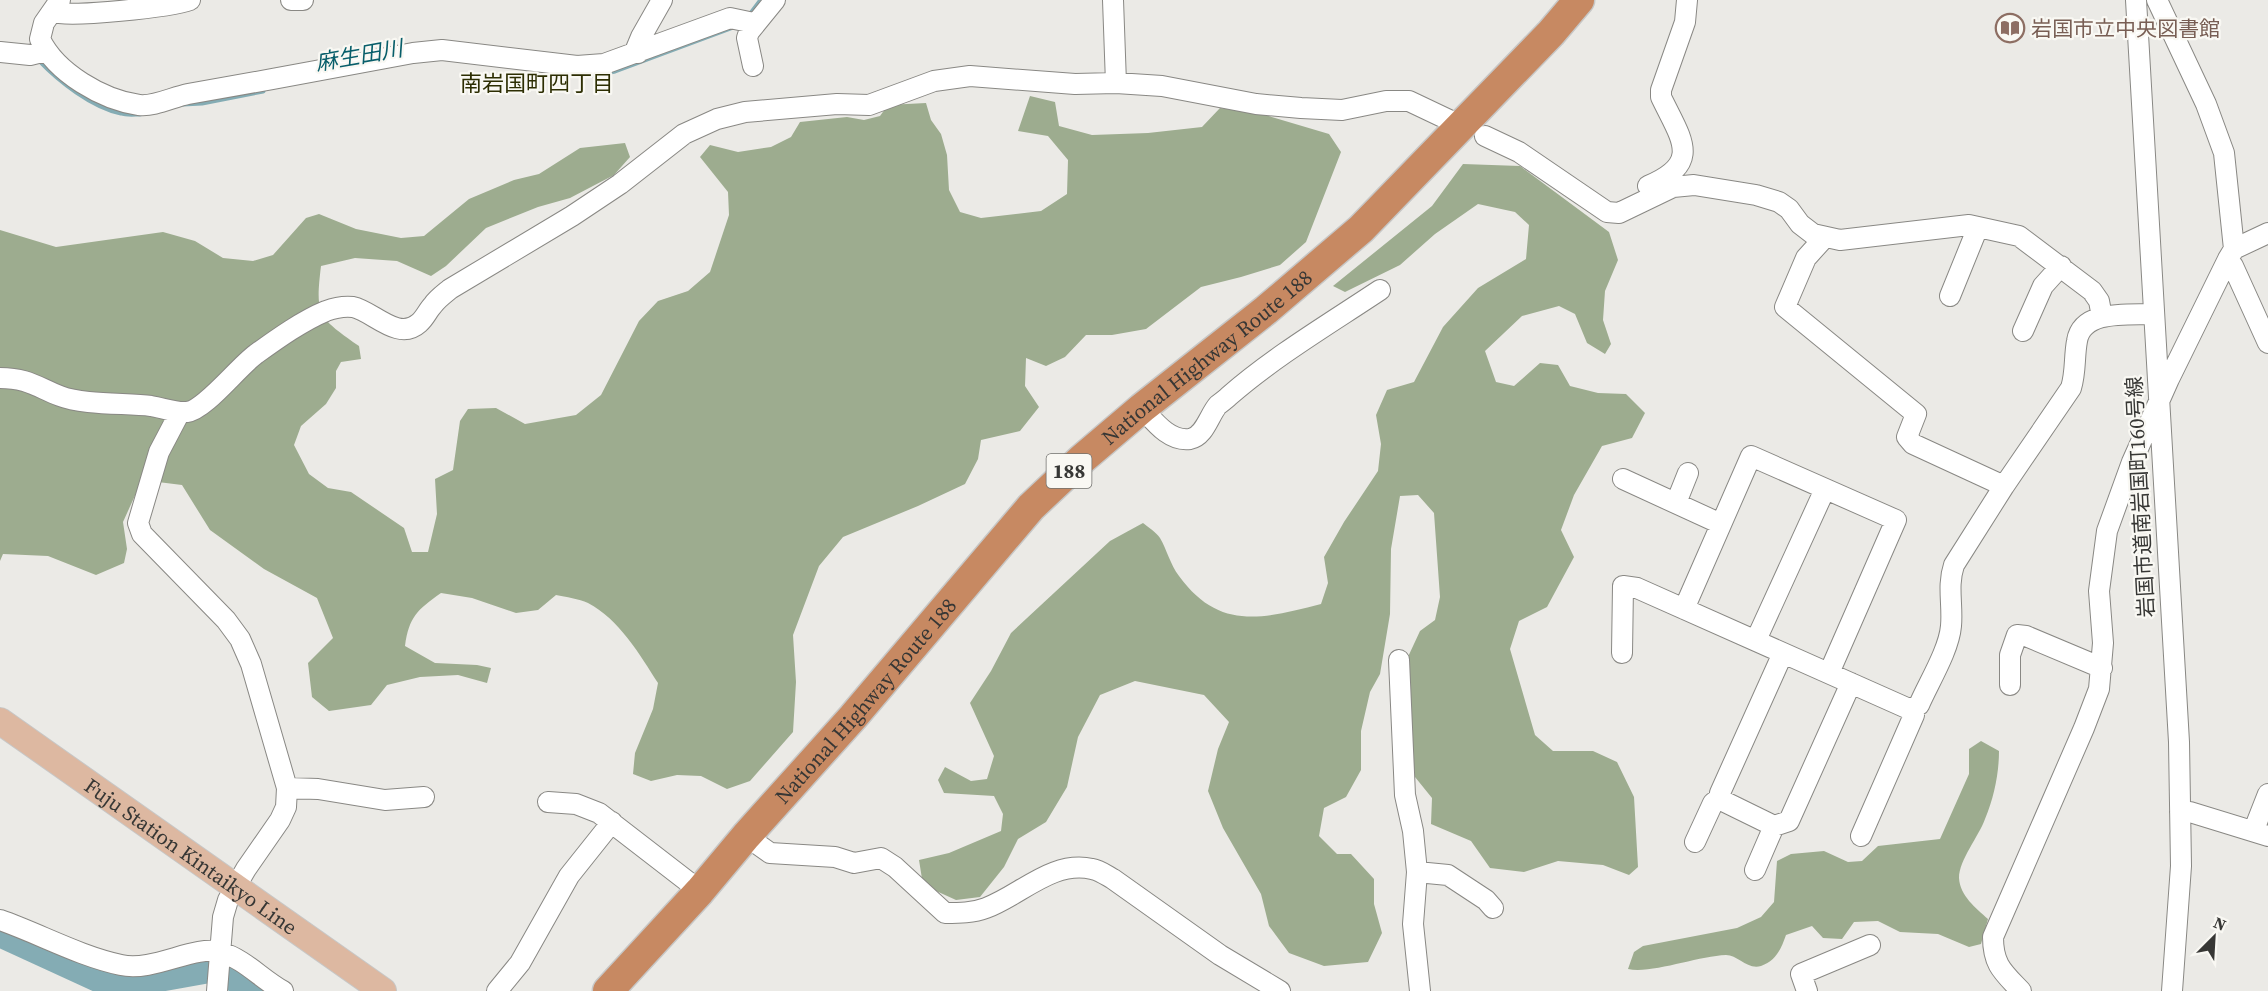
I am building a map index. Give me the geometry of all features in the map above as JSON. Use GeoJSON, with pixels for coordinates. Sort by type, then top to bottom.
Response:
{"type":"FeatureCollection","features":[{"type":"Feature","properties":{"kind":"highway","name":"National Highway Route 188"},"geometry":{"type":"LineString","coordinates":[[608,991],[700,891],[853,717],[1031,507],[1082,459],[1142,408],[1266,310],[1361,230],[1551,33],[1579,0]]}},
{"type":"Feature","properties":{"kind":"main road","name":"Fuju Station Kintaikyo Line"},"geometry":{"type":"LineString","coordinates":[[0,722],[383,991]]}},
{"type":"Feature","properties":{"kind":"street"},"geometry":{"type":"LineString","coordinates":[[56,6],[60,14],[75,14],[157,7],[190,0]]}},
{"type":"Feature","properties":{"kind":"street"},"geometry":{"type":"LineString","coordinates":[[291,0],[303,0]]}},
{"type":"Feature","properties":{"kind":"street"},"geometry":{"type":"LineString","coordinates":[[638,53],[636,49],[641,37],[662,0]]}},
{"type":"Feature","properties":{"kind":"street"},"geometry":{"type":"LineString","coordinates":[[753,66],[747,38],[775,0]]}},
{"type":"Feature","properties":{"kind":"street"},"geometry":{"type":"LineString","coordinates":[[1113,0],[1116,82]]}},
{"type":"Feature","properties":{"kind":"street"},"geometry":{"type":"LineString","coordinates":[[1598,206],[1657,182],[1676,170],[1684,156],[1682,140],[1661,97],[1661,90],[1685,21],[1687,0]]}},
{"type":"Feature","properties":{"kind":"street","name":"岩国市道南岩国町160号線"},"geometry":{"type":"LineString","coordinates":[[2136,0],[2179,742],[2181,866],[2172,991]]}},
{"type":"Feature","properties":{"kind":"street"},"geometry":{"type":"LineString","coordinates":[[2157,0],[2206,104],[2224,153],[2233,266],[2268,343]]}},
{"type":"Feature","properties":{"kind":"street"},"geometry":{"type":"LineString","coordinates":[[56,6],[45,23],[40,39],[46,51],[63,68],[94,90],[110,98],[142,106],[186,95],[414,53],[442,50],[577,66],[604,64],[730,18],[749,22],[754,26]]}},
{"type":"Feature","properties":{"kind":"street"},"geometry":{"type":"LineString","coordinates":[[0,52],[30,55],[46,51]]}},
{"type":"Feature","properties":{"kind":"street"},"geometry":{"type":"LineString","coordinates":[[0,378],[14,378],[37,384],[62,397],[191,412],[201,407],[255,355],[326,311],[340,307],[353,307],[387,325],[400,329],[412,327],[419,323],[435,302],[450,289],[572,216],[620,184],[684,134],[717,118],[745,112],[837,104],[869,105],[934,81],[970,76],[1075,84],[1116,82],[1162,86],[1256,104],[1301,108],[1341,110],[1386,101],[1409,101],[1449,120]]}},
{"type":"Feature","properties":{"kind":"street"},"geometry":{"type":"LineString","coordinates":[[1485,136],[1519,152],[1607,212],[1619,213],[1673,187],[1694,185],[1756,195],[1779,202],[1814,234],[1840,240],[1970,225],[2019,236],[2092,291],[2100,301],[2102,317]]}},
{"type":"Feature","properties":{"kind":"street"},"geometry":{"type":"LineString","coordinates":[[1950,296],[1978,227]]}},
{"type":"Feature","properties":{"kind":"street"},"geometry":{"type":"LineString","coordinates":[[2021,991],[1998,966],[1993,953],[1993,937],[2099,689],[2103,643],[2099,591],[2107,531],[2132,462],[2231,254],[2268,233]]}},
{"type":"Feature","properties":{"kind":"street"},"geometry":{"type":"LineString","coordinates":[[1825,237],[1806,258],[1785,307],[1916,414],[1907,437],[1913,444],[2004,486]]}},
{"type":"Feature","properties":{"kind":"street"},"geometry":{"type":"LineString","coordinates":[[2023,331],[2043,286],[2061,266]]}},
{"type":"Feature","properties":{"kind":"street"},"geometry":{"type":"LineString","coordinates":[[1142,408],[1162,429],[1179,439],[1193,438],[1203,430],[1218,405],[1251,377],[1380,290]]}},
{"type":"Feature","properties":{"kind":"street"},"geometry":{"type":"LineString","coordinates":[[1622,653],[1623,586],[1637,588],[1909,709],[1919,705],[1947,642],[1951,626],[1950,578],[1954,565],[2004,486],[2071,388],[2075,375],[2078,333],[2085,325],[2102,317],[2154,314]]}},
{"type":"Feature","properties":{"kind":"street"},"geometry":{"type":"LineString","coordinates":[[180,412],[159,452],[138,523],[142,534],[226,620],[240,639],[251,664],[287,788],[286,807],[280,820],[228,900],[223,917],[219,971]]}},
{"type":"Feature","properties":{"kind":"street"},"geometry":{"type":"LineString","coordinates":[[1684,609],[1751,456],[1896,520],[1829,673]]}},
{"type":"Feature","properties":{"kind":"street"},"geometry":{"type":"LineString","coordinates":[[1676,503],[1688,473]]}},
{"type":"Feature","properties":{"kind":"street"},"geometry":{"type":"LineString","coordinates":[[1623,479],[1721,524]]}},
{"type":"Feature","properties":{"kind":"street"},"geometry":{"type":"LineString","coordinates":[[1756,640],[1825,489]]}},
{"type":"Feature","properties":{"kind":"street"},"geometry":{"type":"LineString","coordinates":[[2010,685],[2010,655],[2017,635],[2026,636],[2102,668]]}},
{"type":"Feature","properties":{"kind":"street"},"geometry":{"type":"LineString","coordinates":[[1783,653],[1719,793],[1723,801],[1774,825],[1789,821],[1851,683]]}},
{"type":"Feature","properties":{"kind":"street"},"geometry":{"type":"LineString","coordinates":[[1399,660],[1405,795],[1413,831],[1417,873],[1413,924],[1420,991]]}},
{"type":"Feature","properties":{"kind":"street"},"geometry":{"type":"LineString","coordinates":[[1862,836],[1914,715],[1912,708]]}},
{"type":"Feature","properties":{"kind":"street"},"geometry":{"type":"LineString","coordinates":[[287,788],[318,789],[385,800],[424,797]]}},
{"type":"Feature","properties":{"kind":"street"},"geometry":{"type":"LineString","coordinates":[[2262,834],[2257,822],[2268,794]]}},
{"type":"Feature","properties":{"kind":"street"},"geometry":{"type":"LineString","coordinates":[[1695,843],[1713,803],[1721,797]]}},
{"type":"Feature","properties":{"kind":"street"},"geometry":{"type":"LineString","coordinates":[[549,802],[576,804],[599,813],[700,891]]}},
{"type":"Feature","properties":{"kind":"street"},"geometry":{"type":"LineString","coordinates":[[2180,812],[2190,812],[2262,834]]}},
{"type":"Feature","properties":{"kind":"street"},"geometry":{"type":"LineString","coordinates":[[497,991],[520,963],[569,876],[612,822]]}},
{"type":"Feature","properties":{"kind":"street"},"geometry":{"type":"LineString","coordinates":[[1755,870],[1774,825]]}},
{"type":"Feature","properties":{"kind":"street"},"geometry":{"type":"LineString","coordinates":[[746,836],[770,853],[836,857],[854,863],[881,858],[895,867],[945,913],[965,913],[986,908],[1049,873],[1071,867],[1093,869],[1113,879],[1220,955],[1280,991]]}},
{"type":"Feature","properties":{"kind":"street"},"geometry":{"type":"LineString","coordinates":[[1417,873],[1448,875],[1486,900],[1493,908]]}},
{"type":"Feature","properties":{"kind":"street"},"geometry":{"type":"LineString","coordinates":[[0,920],[89,956],[123,965],[144,966],[209,950],[219,971]]}},
{"type":"Feature","properties":{"kind":"street"},"geometry":{"type":"LineString","coordinates":[[1807,991],[1801,974],[1870,945]]}},
{"type":"Feature","properties":{"kind":"street"},"geometry":{"type":"LineString","coordinates":[[219,971],[243,962],[283,991]]}},
{"type":"Feature","properties":{"kind":"green space"},"geometry":{"type":"Polygon","coordinates":[[[1030,96],[1055,102],[1059,126],[1092,135],[1148,133],[1202,127],[1220,108],[1262,114],[1329,134],[1341,152],[1306,242],[1280,265],[1201,287],[1146,329],[1112,335],[1086,335],[1065,357],[1046,366],[1026,358],[1025,386],[1039,407],[1020,431],[981,440],[978,459],[965,484],[843,537],[819,566],[793,635],[796,682],[793,732],[750,781],[727,789],[701,776],[677,775],[651,781],[633,774],[635,753],[653,709],[658,683],[619,628],[599,610],[581,600],[556,595],[538,610],[516,613],[472,598],[441,593],[416,615],[409,628],[405,646],[435,663],[491,668],[487,683],[458,675],[420,677],[387,685],[371,705],[329,711],[312,697],[308,663],[333,638],[317,598],[264,569],[210,530],[182,485],[142,480],[123,522],[127,549],[124,563],[96,575],[48,556],[3,554],[0,561],[0,230],[56,247],[163,232],[195,241],[223,258],[253,261],[273,255],[306,218],[319,214],[356,229],[401,238],[424,236],[469,199],[514,180],[539,174],[580,148],[625,143],[630,157],[614,175],[570,198],[538,207],[486,228],[446,266],[431,276],[397,261],[355,258],[321,266],[319,296],[322,314],[335,328],[359,346],[361,359],[341,362],[336,371],[336,388],[326,404],[301,426],[294,445],[309,474],[328,488],[351,492],[404,528],[412,552],[428,552],[437,514],[435,479],[453,470],[460,421],[468,409],[496,408],[525,424],[576,415],[601,395],[639,321],[658,301],[688,291],[710,272],[729,215],[728,192],[700,157],[710,145],[738,152],[771,147],[791,137],[800,122],[847,117],[864,120],[880,116],[888,105],[926,103],[931,120],[941,134],[947,155],[949,190],[960,212],[981,218],[1041,211],[1067,194],[1068,160],[1048,136],[1018,131],[1030,96]]]}},
{"type":"Feature","properties":{"kind":"green space"},"geometry":{"type":"Polygon","coordinates":[[[1463,164],[1520,166],[1609,232],[1618,260],[1605,291],[1603,320],[1611,344],[1605,354],[1587,343],[1575,314],[1559,306],[1522,316],[1485,351],[1496,382],[1514,386],[1540,363],[1558,365],[1570,386],[1598,393],[1626,394],[1645,413],[1632,438],[1602,446],[1574,495],[1561,530],[1574,557],[1547,607],[1519,621],[1510,649],[1535,735],[1553,751],[1593,751],[1617,762],[1634,797],[1638,867],[1629,875],[1603,865],[1558,861],[1524,872],[1490,868],[1471,841],[1431,824],[1432,798],[1415,777],[1407,698],[1407,659],[1420,631],[1435,620],[1440,597],[1434,513],[1418,495],[1400,496],[1391,549],[1390,614],[1380,674],[1370,692],[1361,731],[1361,770],[1346,797],[1324,808],[1319,836],[1337,854],[1351,854],[1374,879],[1374,904],[1382,933],[1368,962],[1324,966],[1289,953],[1269,926],[1261,894],[1223,828],[1208,791],[1218,749],[1229,722],[1204,695],[1135,681],[1100,695],[1078,737],[1067,787],[1046,822],[1018,839],[1004,867],[980,897],[956,900],[923,885],[919,860],[949,853],[1001,831],[1003,814],[994,796],[944,793],[938,780],[945,767],[971,781],[987,779],[994,756],[970,703],[991,671],[1011,633],[1110,541],[1143,523],[1160,538],[1179,576],[1194,594],[1210,606],[1226,613],[1261,616],[1321,604],[1328,583],[1324,557],[1378,471],[1381,444],[1376,415],[1387,390],[1414,382],[1443,327],[1478,288],[1526,259],[1529,225],[1515,212],[1478,204],[1435,234],[1400,265],[1345,292],[1333,286],[1432,206],[1463,164]]]}},
{"type":"Feature","properties":{"kind":"green space"},"geometry":{"type":"Polygon","coordinates":[[[1981,741],[1999,751],[1997,777],[1988,811],[1962,864],[1959,878],[1965,896],[1988,919],[1981,944],[1969,947],[1938,934],[1900,932],[1878,921],[1854,922],[1842,939],[1823,938],[1812,926],[1786,935],[1774,958],[1761,966],[1751,966],[1726,955],[1649,969],[1628,969],[1634,952],[1643,946],[1737,928],[1761,917],[1774,902],[1777,861],[1791,854],[1824,851],[1848,862],[1862,861],[1878,846],[1940,839],[1969,774],[1969,749],[1981,741]]]}},
{"type":"Feature","properties":{"kind":"waterway","name":"麻生田川"},"geometry":{"type":"LineString","coordinates":[[752,12],[761,0]]}},
{"type":"Feature","properties":{"kind":"waterway","name":"麻生田川"},"geometry":{"type":"LineString","coordinates":[[583,75],[615,71],[736,26]]}},
{"type":"Feature","properties":{"kind":"waterway","name":"麻生田川"},"geometry":{"type":"LineString","coordinates":[[37,61],[39,60],[77,92],[99,105],[123,114],[140,114]]}},
{"type":"Feature","properties":{"kind":"waterway","name":"麻生田川"},"geometry":{"type":"LineString","coordinates":[[183,104],[202,103],[263,91]]}},
{"type":"Feature","properties":{"kind":"waterway"},"geometry":{"type":"LineString","coordinates":[[0,931],[107,980],[125,982],[209,967],[232,974],[260,991]]}},
{"type":"Feature","properties":{"kind":"place","name":"岩国市立中央図書館"},"geometry":{"type":"Point","coordinates":[2010,28]}},
{"type":"Feature","properties":{"kind":"district","name":"南岩国町四丁目"},"geometry":{"type":"Point","coordinates":[537,83]}}]}
